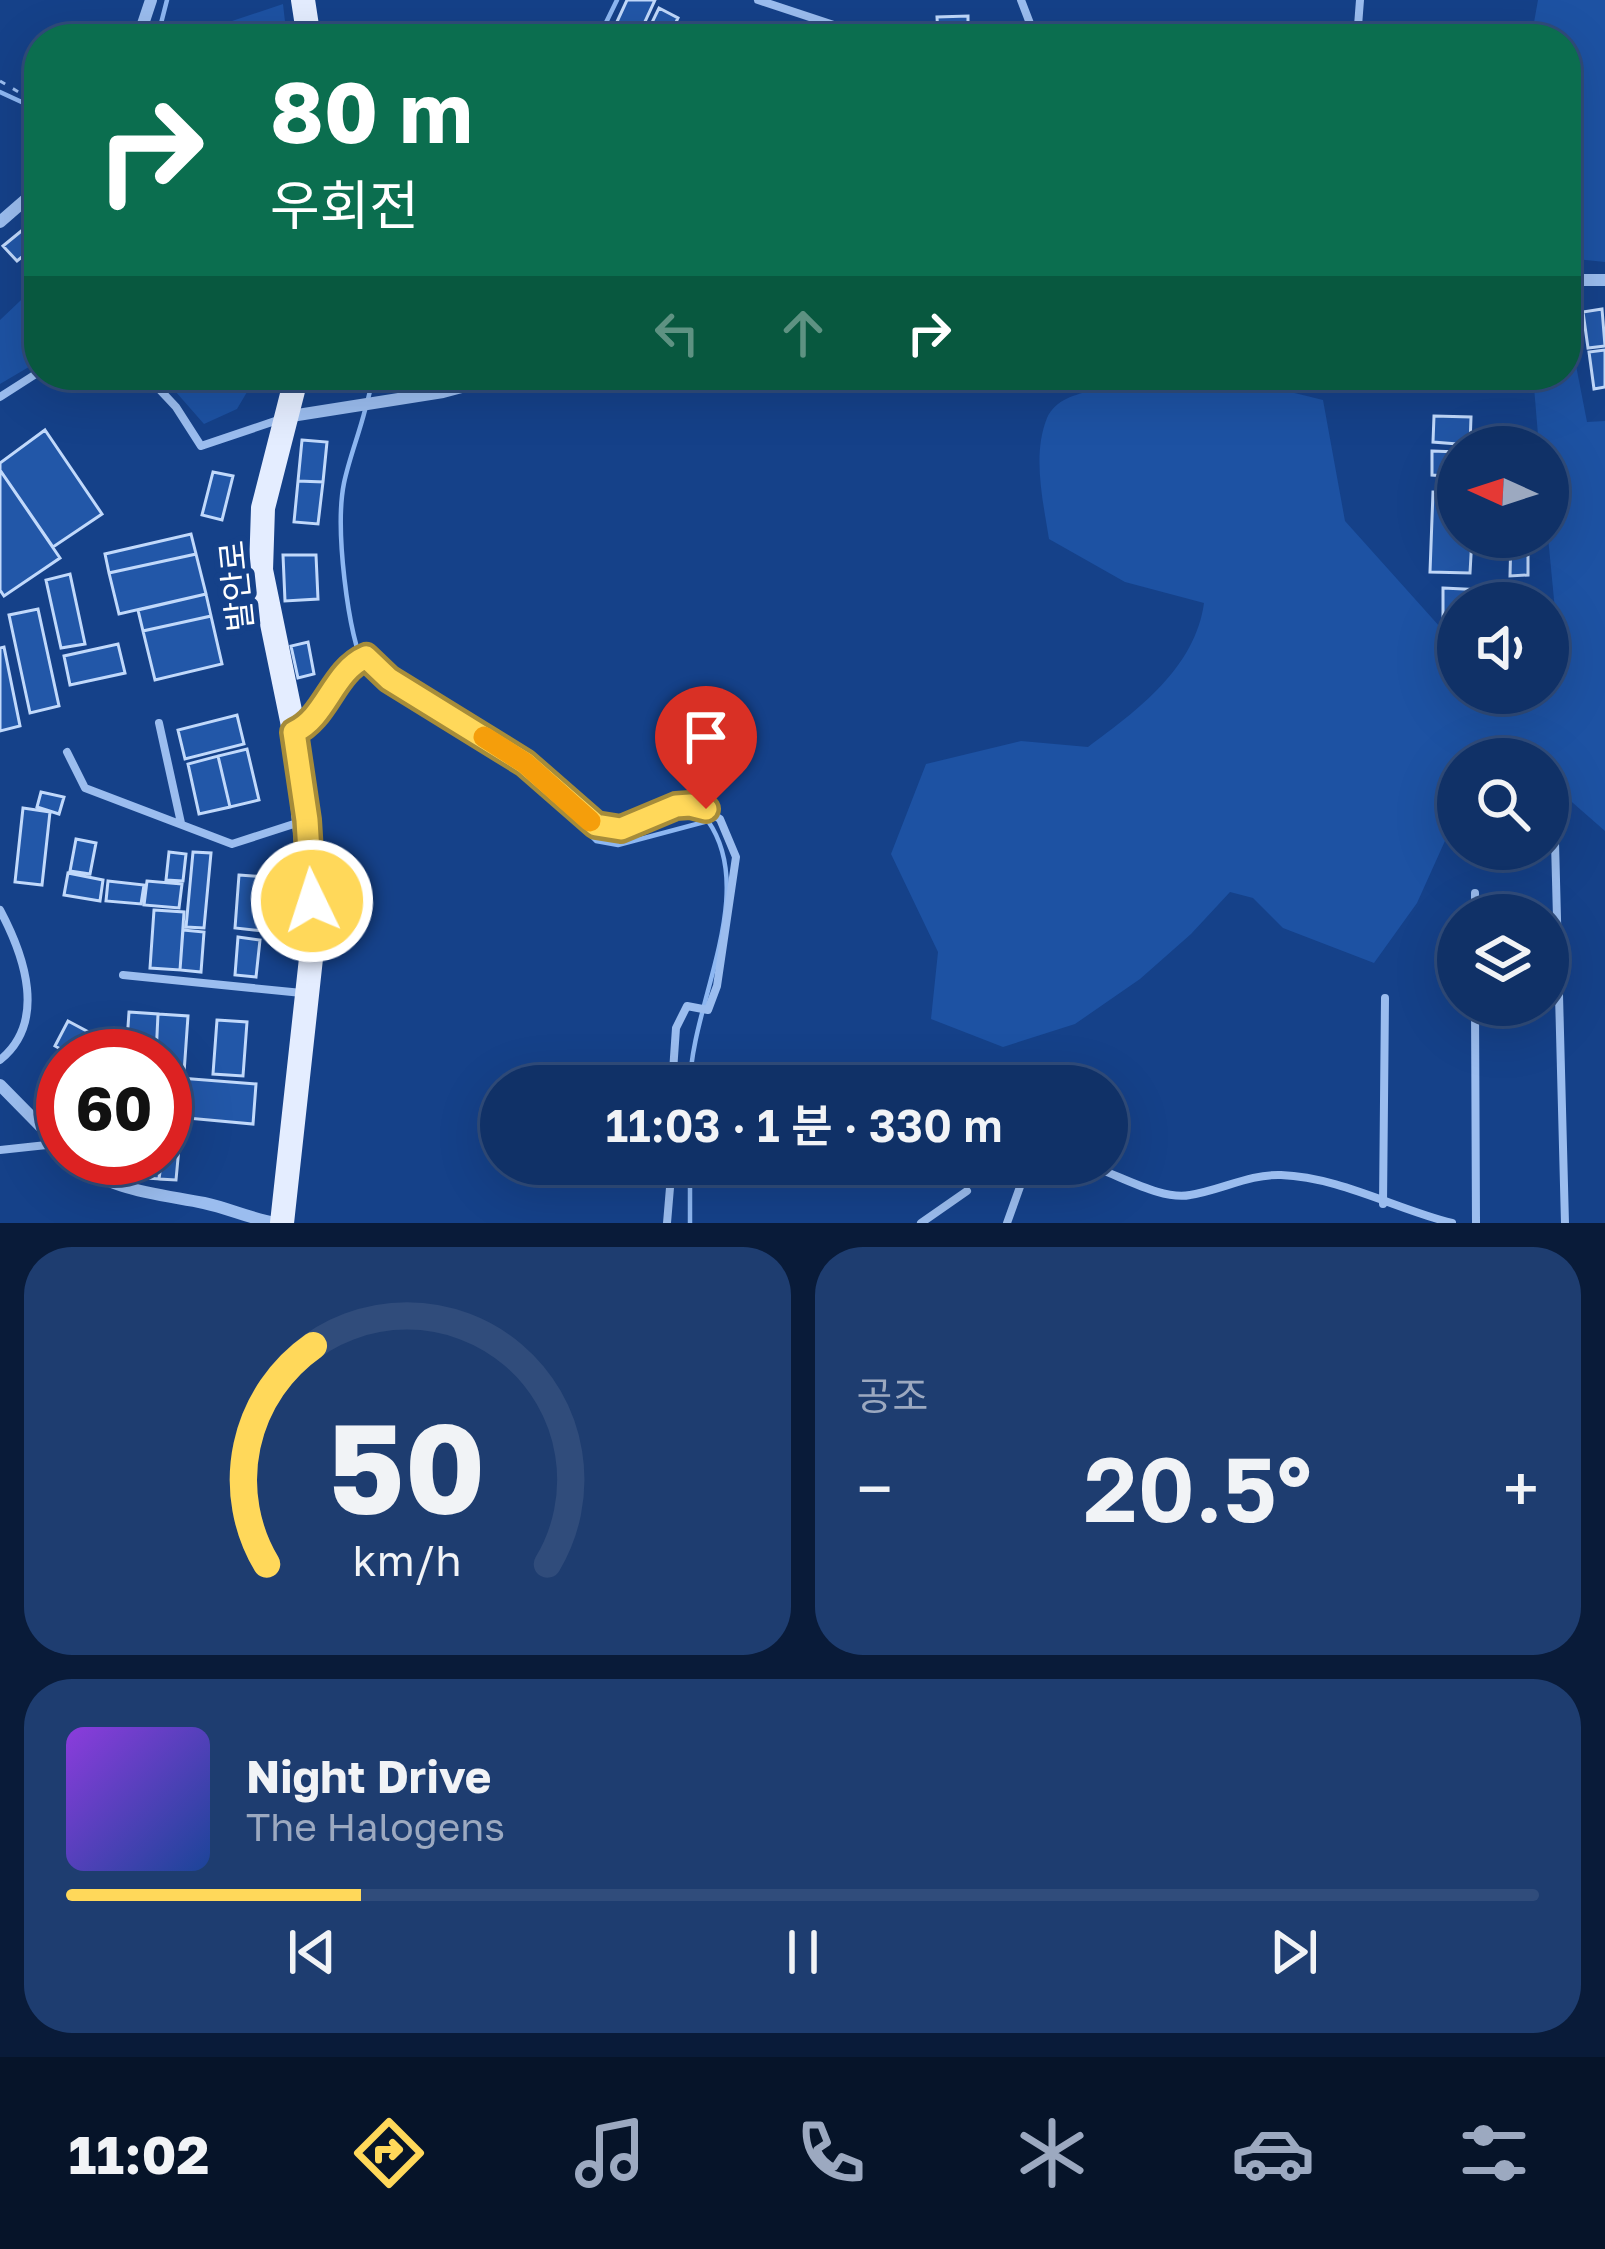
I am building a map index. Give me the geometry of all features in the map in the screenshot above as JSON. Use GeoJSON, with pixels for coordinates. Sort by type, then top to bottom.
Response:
{"type":"FeatureCollection","features":[{"type":"Feature","properties":{"kind":"main road","name":"발안로"},"geometry":{"type":"LineString","coordinates":[[279,1223],[314,931],[307,820],[261,570],[263,508],[293,390]]}},
{"type":"Feature","properties":{"kind":"street"},"geometry":{"type":"LineString","coordinates":[[0,222],[24,201]]}},
{"type":"Feature","properties":{"kind":"street"},"geometry":{"type":"LineString","coordinates":[[285,417],[451,390]]}},
{"type":"Feature","properties":{"kind":"street"},"geometry":{"type":"LineString","coordinates":[[0,1084],[36,1121]]}},
{"type":"Feature","properties":{"kind":"street"},"geometry":{"type":"LineString","coordinates":[[124,1185],[145,1194],[206,1204],[245,1220],[279,1223]]}},
{"type":"Feature","properties":{"kind":"lane"},"geometry":{"type":"LineString","coordinates":[[758,0],[831,24]]}},
{"type":"Feature","properties":{"kind":"lane"},"geometry":{"type":"LineString","coordinates":[[160,390],[201,446],[285,417]]}},
{"type":"Feature","properties":{"kind":"lane"},"geometry":{"type":"LineString","coordinates":[[294,732],[308,726],[354,662],[366,657],[389,679],[525,763],[596,825],[621,829],[676,806],[690,805],[720,819],[736,856],[717,986],[707,1010],[687,1006],[676,1028],[673,1065]]}},
{"type":"Feature","properties":{"kind":"lane"},"geometry":{"type":"LineString","coordinates":[[159,723],[181,825]]}},
{"type":"Feature","properties":{"kind":"lane"},"geometry":{"type":"LineString","coordinates":[[67,752],[85,788],[232,844],[307,820]]}},
{"type":"Feature","properties":{"kind":"lane"},"geometry":{"type":"LineString","coordinates":[[1556,870],[1564,1223]]}},
{"type":"Feature","properties":{"kind":"lane"},"geometry":{"type":"LineString","coordinates":[[0,910],[24,973],[30,1015],[17,1046],[0,1060]]}},
{"type":"Feature","properties":{"kind":"lane"},"geometry":{"type":"LineString","coordinates":[[123,975],[310,994]]}},
{"type":"Feature","properties":{"kind":"lane"},"geometry":{"type":"LineString","coordinates":[[1383,1204],[1385,998]]}},
{"type":"Feature","properties":{"kind":"lane"},"geometry":{"type":"LineString","coordinates":[[1475,1026],[1476,1223]]}},
{"type":"Feature","properties":{"kind":"lane"},"geometry":{"type":"LineString","coordinates":[[0,1150],[36,1148]]}},
{"type":"Feature","properties":{"kind":"lane"},"geometry":{"type":"LineString","coordinates":[[1128,1178],[1162,1193],[1187,1196],[1254,1177],[1282,1175],[1324,1181],[1452,1223]]}},
{"type":"Feature","properties":{"kind":"lane"},"geometry":{"type":"LineString","coordinates":[[667,1223],[670,1185]]}},
{"type":"Feature","properties":{"kind":"lane"},"geometry":{"type":"LineString","coordinates":[[1006,1223],[1020,1185]]}},
{"type":"Feature","properties":{"kind":"lane"},"geometry":{"type":"LineString","coordinates":[[921,1223],[967,1191]]}},
{"type":"Feature","properties":{"kind":"shaded area"},"geometry":{"type":"Polygon","coordinates":[[[1538,0],[1605,0],[1605,262],[1581,260],[1581,24],[1534,24],[1538,0]]]}},
{"type":"Feature","properties":{"kind":"shaded area"},"geometry":{"type":"Polygon","coordinates":[[[283,4],[285,24],[223,24],[283,4]]]}},
{"type":"Feature","properties":{"kind":"shaded area"},"geometry":{"type":"Polygon","coordinates":[[[24,297],[24,370],[0,384],[0,320],[24,297]]]}},
{"type":"Feature","properties":{"kind":"shaded area"},"geometry":{"type":"Polygon","coordinates":[[[174,390],[248,390],[237,409],[204,424],[174,390]]]}},
{"type":"Feature","properties":{"kind":"shaded area"},"geometry":{"type":"Polygon","coordinates":[[[1094,390],[1279,390],[1323,400],[1345,521],[1437,624],[1437,714],[1569,714],[1569,582],[1552,582],[1550,558],[1569,558],[1569,426],[1537,426],[1534,390],[1581,390],[1587,422],[1605,421],[1605,831],[1569,800],[1569,738],[1437,738],[1437,859],[1417,903],[1374,963],[1283,928],[1253,898],[1230,892],[1140,979],[1075,1024],[1003,1047],[931,1019],[938,952],[891,854],[926,764],[1021,741],[1088,747],[1144,702],[1177,667],[1189,648],[1204,603],[1125,582],[1049,539],[1040,447],[1055,406],[1094,390]]]}},
{"type":"Feature","properties":{"kind":"building"},"geometry":{"type":"Polygon","coordinates":[[[627,0],[655,0],[644,24],[616,24],[627,0]]]}},
{"type":"Feature","properties":{"kind":"building"},"geometry":{"type":"Polygon","coordinates":[[[659,8],[678,18],[675,24],[651,24],[659,8]]]}},
{"type":"Feature","properties":{"kind":"building"},"geometry":{"type":"Polygon","coordinates":[[[968,16],[968,24],[937,24],[937,17],[968,16]]]}},
{"type":"Feature","properties":{"kind":"building"},"geometry":{"type":"Polygon","coordinates":[[[24,229],[24,255],[17,261],[3,246],[24,229]]]}},
{"type":"Feature","properties":{"kind":"building"},"geometry":{"type":"Polygon","coordinates":[[[1602,309],[1605,346],[1588,348],[1583,312],[1602,309]]]}},
{"type":"Feature","properties":{"kind":"building"},"geometry":{"type":"Polygon","coordinates":[[[1605,350],[1605,387],[1594,389],[1589,352],[1605,350]]]}},
{"type":"Feature","properties":{"kind":"building"},"geometry":{"type":"Polygon","coordinates":[[[1434,416],[1471,417],[1471,426],[1437,426],[1437,442],[1433,442],[1434,416]]]}},
{"type":"Feature","properties":{"kind":"building"},"geometry":{"type":"Polygon","coordinates":[[[45,430],[102,514],[53,547],[0,470],[0,463],[45,430]]]}},
{"type":"Feature","properties":{"kind":"building"},"geometry":{"type":"Polygon","coordinates":[[[302,440],[327,442],[323,482],[298,481],[302,440]]]}},
{"type":"Feature","properties":{"kind":"building"},"geometry":{"type":"Polygon","coordinates":[[[1432,451],[1437,451],[1437,475],[1432,475],[1432,451]]]}},
{"type":"Feature","properties":{"kind":"building"},"geometry":{"type":"Polygon","coordinates":[[[0,470],[60,558],[4,596],[0,590],[0,470]]]}},
{"type":"Feature","properties":{"kind":"building"},"geometry":{"type":"Polygon","coordinates":[[[213,472],[233,476],[222,520],[202,515],[213,472]]]}},
{"type":"Feature","properties":{"kind":"building"},"geometry":{"type":"Polygon","coordinates":[[[298,481],[323,482],[318,524],[294,522],[298,481]]]}},
{"type":"Feature","properties":{"kind":"building"},"geometry":{"type":"Polygon","coordinates":[[[1433,492],[1437,492],[1437,558],[1471,558],[1470,573],[1430,572],[1433,492]]]}},
{"type":"Feature","properties":{"kind":"building"},"geometry":{"type":"Polygon","coordinates":[[[191,534],[196,554],[109,573],[105,554],[191,534]]]}},
{"type":"Feature","properties":{"kind":"building"},"geometry":{"type":"Polygon","coordinates":[[[196,554],[206,594],[119,614],[109,573],[196,554]]]}},
{"type":"Feature","properties":{"kind":"building"},"geometry":{"type":"Polygon","coordinates":[[[283,555],[316,555],[318,599],[285,601],[283,555]]]}},
{"type":"Feature","properties":{"kind":"building"},"geometry":{"type":"Polygon","coordinates":[[[1510,558],[1528,558],[1528,575],[1510,576],[1510,558]]]}},
{"type":"Feature","properties":{"kind":"building"},"geometry":{"type":"Polygon","coordinates":[[[70,574],[85,644],[61,648],[46,580],[70,574]]]}},
{"type":"Feature","properties":{"kind":"building"},"geometry":{"type":"Polygon","coordinates":[[[206,594],[211,616],[143,631],[138,610],[206,594]]]}},
{"type":"Feature","properties":{"kind":"building"},"geometry":{"type":"Polygon","coordinates":[[[38,609],[59,706],[30,713],[9,615],[38,609]]]}},
{"type":"Feature","properties":{"kind":"building"},"geometry":{"type":"Polygon","coordinates":[[[211,616],[222,664],[155,680],[143,631],[211,616]]]}},
{"type":"Feature","properties":{"kind":"building"},"geometry":{"type":"Polygon","coordinates":[[[308,642],[314,674],[298,678],[291,646],[308,642]]]}},
{"type":"Feature","properties":{"kind":"building"},"geometry":{"type":"Polygon","coordinates":[[[118,644],[125,673],[70,685],[64,656],[118,644]]]}},
{"type":"Feature","properties":{"kind":"building"},"geometry":{"type":"Polygon","coordinates":[[[4,647],[20,726],[0,731],[0,648],[4,647]]]}},
{"type":"Feature","properties":{"kind":"building"},"geometry":{"type":"Polygon","coordinates":[[[237,715],[244,744],[185,759],[178,730],[237,715]]]}},
{"type":"Feature","properties":{"kind":"building"},"geometry":{"type":"Polygon","coordinates":[[[247,749],[259,800],[230,807],[218,756],[247,749]]]}},
{"type":"Feature","properties":{"kind":"building"},"geometry":{"type":"Polygon","coordinates":[[[218,756],[230,807],[199,814],[188,764],[218,756]]]}},
{"type":"Feature","properties":{"kind":"building"},"geometry":{"type":"Polygon","coordinates":[[[41,792],[64,797],[59,814],[37,807],[41,792]]]}},
{"type":"Feature","properties":{"kind":"building"},"geometry":{"type":"Polygon","coordinates":[[[23,808],[50,812],[42,885],[15,882],[23,808]]]}},
{"type":"Feature","properties":{"kind":"building"},"geometry":{"type":"Polygon","coordinates":[[[76,839],[96,843],[90,874],[70,871],[76,839]]]}},
{"type":"Feature","properties":{"kind":"building"},"geometry":{"type":"Polygon","coordinates":[[[169,852],[186,854],[183,881],[166,880],[169,852]]]}},
{"type":"Feature","properties":{"kind":"building"},"geometry":{"type":"Polygon","coordinates":[[[193,852],[211,853],[204,928],[186,927],[193,852]]]}},
{"type":"Feature","properties":{"kind":"building"},"geometry":{"type":"Polygon","coordinates":[[[68,873],[103,880],[100,901],[64,895],[68,873]]]}},
{"type":"Feature","properties":{"kind":"building"},"geometry":{"type":"Polygon","coordinates":[[[239,875],[266,877],[263,913],[274,914],[273,932],[235,928],[239,875]]]}},
{"type":"Feature","properties":{"kind":"building"},"geometry":{"type":"Polygon","coordinates":[[[108,881],[144,885],[141,904],[106,901],[108,881]]]}},
{"type":"Feature","properties":{"kind":"building"},"geometry":{"type":"Polygon","coordinates":[[[147,881],[182,884],[179,908],[144,905],[147,881]]]}},
{"type":"Feature","properties":{"kind":"building"},"geometry":{"type":"Polygon","coordinates":[[[154,910],[184,912],[180,970],[150,968],[154,910]]]}},
{"type":"Feature","properties":{"kind":"building"},"geometry":{"type":"Polygon","coordinates":[[[183,930],[204,932],[201,972],[180,970],[183,930]]]}},
{"type":"Feature","properties":{"kind":"building"},"geometry":{"type":"Polygon","coordinates":[[[238,937],[260,940],[256,977],[235,975],[238,937]]]}},
{"type":"Feature","properties":{"kind":"building"},"geometry":{"type":"Polygon","coordinates":[[[129,1012],[158,1014],[157,1029],[128,1029],[129,1012]]]}},
{"type":"Feature","properties":{"kind":"building"},"geometry":{"type":"Polygon","coordinates":[[[158,1014],[188,1016],[187,1029],[157,1029],[158,1014]]]}},
{"type":"Feature","properties":{"kind":"building"},"geometry":{"type":"Polygon","coordinates":[[[217,1020],[247,1022],[243,1076],[213,1074],[217,1020]]]}},
{"type":"Feature","properties":{"kind":"building"},"geometry":{"type":"Polygon","coordinates":[[[192,1079],[256,1084],[253,1124],[192,1118],[192,1079]]]}},
{"type":"Feature","properties":{"kind":"waterway"},"geometry":{"type":"LineString","coordinates":[[161,24],[167,0]]}},
{"type":"Feature","properties":{"kind":"waterway"},"geometry":{"type":"LineString","coordinates":[[605,24],[617,0]]}},
{"type":"Feature","properties":{"kind":"waterway"},"geometry":{"type":"LineString","coordinates":[[0,92],[24,103]]}},
{"type":"Feature","properties":{"kind":"waterway"},"geometry":{"type":"LineString","coordinates":[[368,399],[370,390]]}},
{"type":"Feature","properties":{"kind":"waterway"},"geometry":{"type":"LineString","coordinates":[[365,410],[344,483],[341,526],[348,607],[366,672],[535,780],[596,841],[618,845],[708,821],[722,850],[725,916],[692,1065]]}},
{"type":"Feature","properties":{"kind":"waterway"},"geometry":{"type":"LineString","coordinates":[[690,1185],[690,1223]]}},
{"type":"Feature","properties":{"kind":"slow traffic"},"geometry":{"type":"LineString","coordinates":[[484,737],[525,763],[590,821]]}},
{"type":"Feature","properties":{"kind":"route"},"geometry":{"type":"LineString","coordinates":[[312,901],[307,820],[294,732],[308,726],[354,662],[366,657],[389,679],[525,763],[596,825],[621,829],[676,806],[706,809]]}}]}
